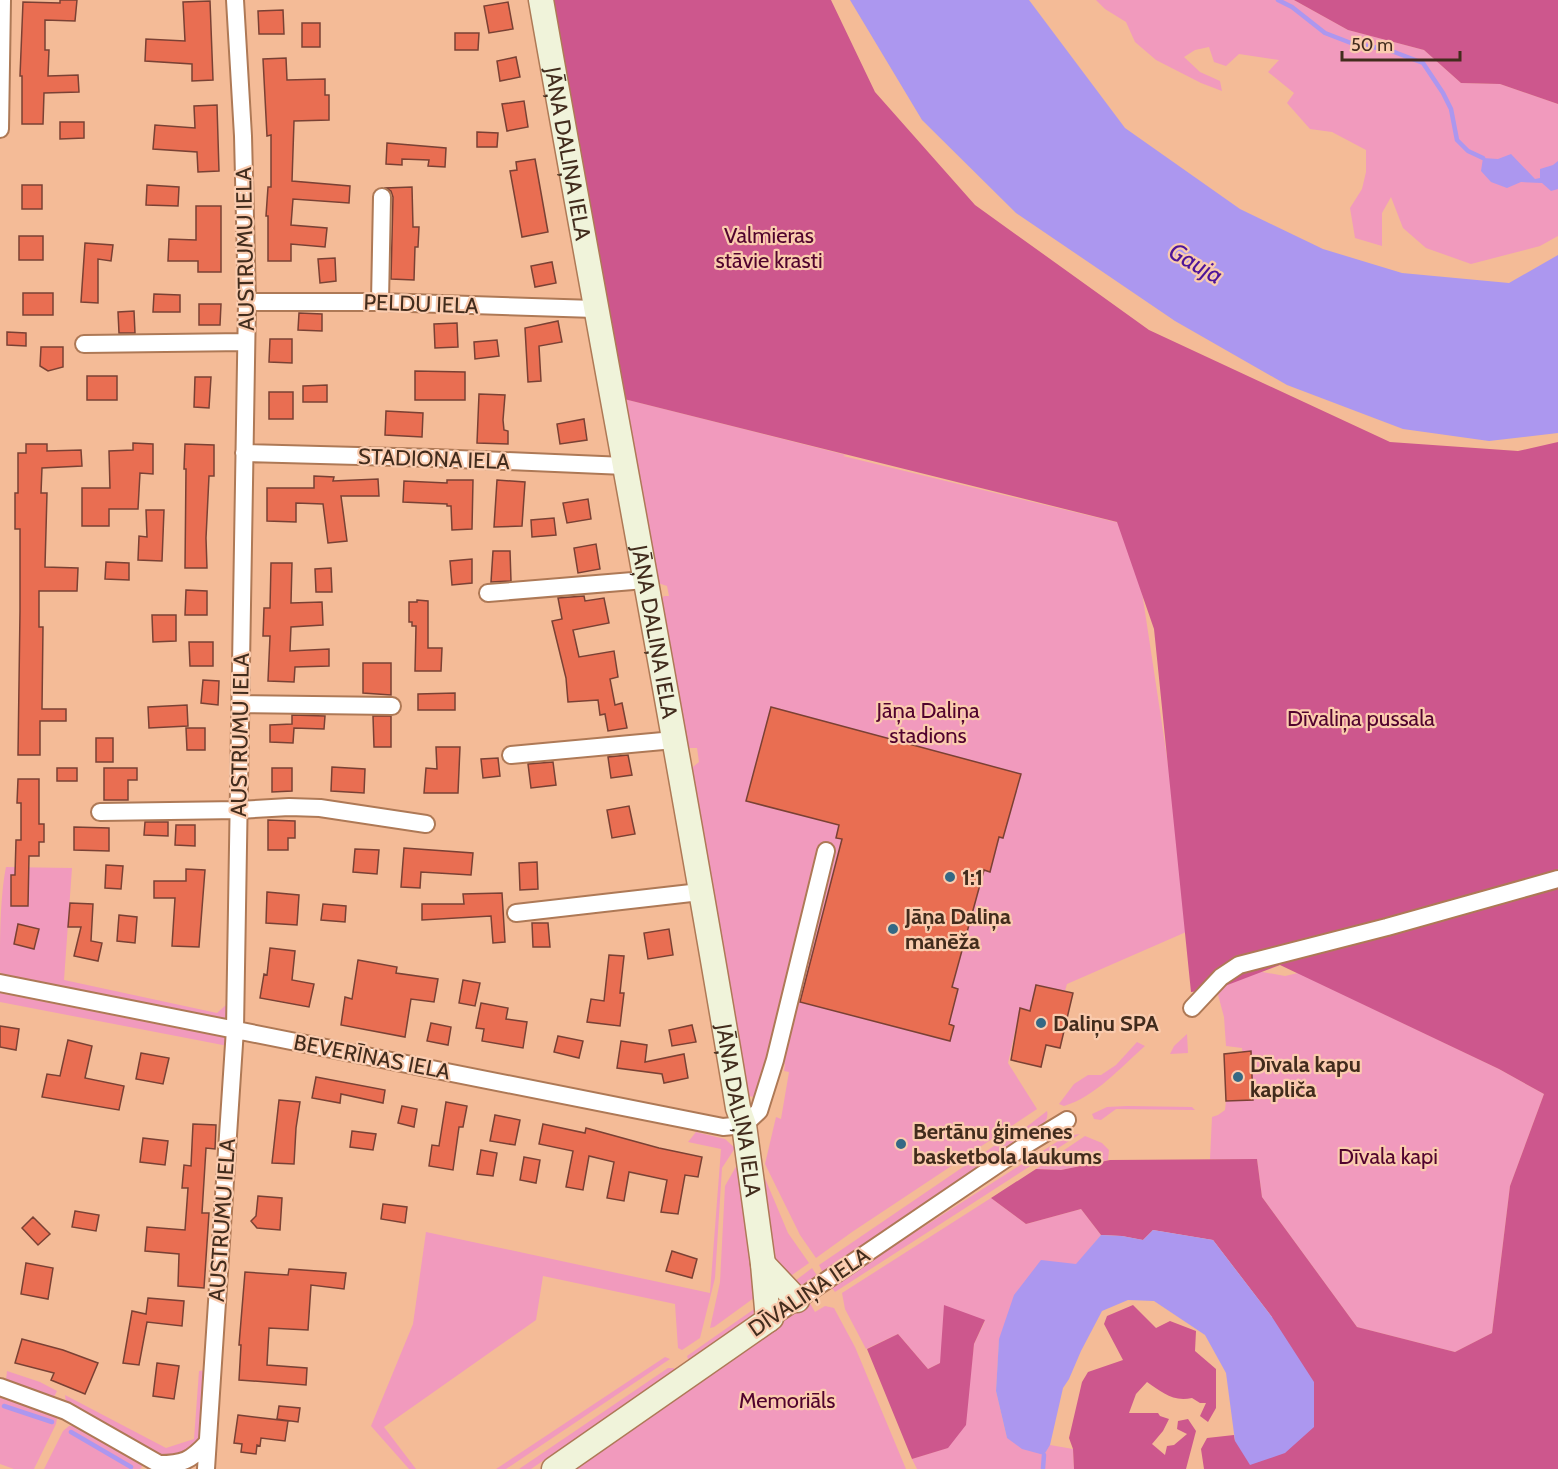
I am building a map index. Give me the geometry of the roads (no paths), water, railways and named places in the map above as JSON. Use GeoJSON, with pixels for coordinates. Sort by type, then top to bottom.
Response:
{"type":"FeatureCollection","features":[{"type":"Feature","properties":{"kind":"street"},"geometry":{"type":"LineString","coordinates":[[0,129],[2,0]]}},
{"type":"Feature","properties":{"kind":"street","name":"AUSTRUMU IELA"},"geometry":{"type":"LineString","coordinates":[[206,1469],[235,1029],[247,302],[243,136],[235,0]]}},
{"type":"Feature","properties":{"kind":"street","name":"JĀŅA DALIŅA IELA"},"geometry":{"type":"LineString","coordinates":[[541,0],[738,1108],[744,1125],[769,1319]]}},
{"type":"Feature","properties":{"kind":"street"},"geometry":{"type":"LineString","coordinates":[[380,302],[382,197]]}},
{"type":"Feature","properties":{"kind":"street","name":"PELDU IELA"},"geometry":{"type":"LineString","coordinates":[[247,302],[380,302],[595,309]]}},
{"type":"Feature","properties":{"kind":"street"},"geometry":{"type":"LineString","coordinates":[[84,344],[246,342]]}},
{"type":"Feature","properties":{"kind":"street","name":"STADIONA IELA"},"geometry":{"type":"LineString","coordinates":[[244,453],[625,466]]}},
{"type":"Feature","properties":{"kind":"street"},"geometry":{"type":"LineString","coordinates":[[488,593],[645,580]]}},
{"type":"Feature","properties":{"kind":"street"},"geometry":{"type":"LineString","coordinates":[[240,704],[392,706]]}},
{"type":"Feature","properties":{"kind":"street"},"geometry":{"type":"LineString","coordinates":[[511,755],[674,740]]}},
{"type":"Feature","properties":{"kind":"street"},"geometry":{"type":"LineString","coordinates":[[100,812],[320,808],[426,824]]}},
{"type":"Feature","properties":{"kind":"street"},"geometry":{"type":"LineString","coordinates":[[744,1125],[759,1111],[775,1060],[826,851]]}},
{"type":"Feature","properties":{"kind":"street"},"geometry":{"type":"LineString","coordinates":[[1192,1008],[1221,977],[1239,965],[1387,927],[1558,879]]}},
{"type":"Feature","properties":{"kind":"street"},"geometry":{"type":"LineString","coordinates":[[516,913],[700,892]]}},
{"type":"Feature","properties":{"kind":"street","name":"BEVERĪNAS IELA"},"geometry":{"type":"LineString","coordinates":[[0,983],[723,1127],[744,1125]]}},
{"type":"Feature","properties":{"kind":"street","name":"DĪVALIŅA IELA"},"geometry":{"type":"LineString","coordinates":[[554,1469],[769,1319],[1067,1120]]}},
{"type":"Feature","properties":{"kind":"street"},"geometry":{"type":"LineString","coordinates":[[763,1264],[797,1300]]}},
{"type":"Feature","properties":{"kind":"street"},"geometry":{"type":"LineString","coordinates":[[0,1387],[66,1412],[161,1466],[179,1464],[195,1456],[207,1443]]}},
{"type":"Feature","properties":{"kind":"water","name":"Gauja"},"geometry":{"type":"Polygon","coordinates":[[[850,0],[1029,0],[1125,128],[1240,209],[1323,249],[1402,273],[1509,283],[1558,255],[1558,433],[1489,441],[1403,429],[1287,385],[1175,321],[1016,213],[922,120],[850,0]]]}},
{"type":"Feature","properties":{"kind":"water"},"geometry":{"type":"Polygon","coordinates":[[[1511,154],[1535,179],[1540,178],[1540,169],[1558,161],[1558,189],[1551,191],[1542,183],[1521,182],[1507,188],[1491,182],[1481,171],[1483,158],[1498,159],[1511,154]]]}},
{"type":"Feature","properties":{"kind":"water"},"geometry":{"type":"Polygon","coordinates":[[[1153,1230],[1213,1240],[1272,1317],[1314,1382],[1314,1427],[1285,1453],[1250,1465],[1235,1441],[1226,1373],[1205,1335],[1154,1301],[1128,1300],[1102,1311],[1063,1388],[1050,1445],[1044,1455],[1022,1449],[1007,1438],[996,1391],[999,1339],[1014,1295],[1041,1260],[1076,1264],[1101,1235],[1143,1240],[1153,1230]]]}},
{"type":"Feature","properties":{"kind":"waterway"},"geometry":{"type":"LineString","coordinates":[[1278,0],[1292,7],[1325,33],[1351,43],[1389,50],[1423,63],[1451,109],[1457,140],[1468,151],[1483,158]]}},
{"type":"Feature","properties":{"kind":"waterway"},"geometry":{"type":"LineString","coordinates":[[4,1406],[52,1422]]}},
{"type":"Feature","properties":{"kind":"waterway"},"geometry":{"type":"LineString","coordinates":[[71,1432],[131,1467]]}},
{"type":"Feature","properties":{"kind":"waterway"},"geometry":{"type":"LineString","coordinates":[[1043,1468],[1044,1455]]}},
{"type":"Feature","properties":{"kind":"place","name":"1:1"},"geometry":{"type":"Point","coordinates":[950,877]}},
{"type":"Feature","properties":{"kind":"place","name":"Jāņa Daliņa manēža"},"geometry":{"type":"Point","coordinates":[893,929]}},
{"type":"Feature","properties":{"kind":"place","name":"Daliņu SPA"},"geometry":{"type":"Point","coordinates":[1041,1023]}},
{"type":"Feature","properties":{"kind":"place","name":"Dīvala kapu kapliča"},"geometry":{"type":"Point","coordinates":[1238,1077]}},
{"type":"Feature","properties":{"kind":"place","name":"Bertānu ģimenes basketbola laukums"},"geometry":{"type":"Point","coordinates":[901,1144]}},
{"type":"Feature","properties":{"kind":"park label","name":"Valmieras stāvie krasti"},"geometry":{"type":"Point","coordinates":[769,248]}},
{"type":"Feature","properties":{"kind":"park label","name":"Dīvaliņa pussala"},"geometry":{"type":"Point","coordinates":[1361,718]}},
{"type":"Feature","properties":{"kind":"park label","name":"Jāņa Daliņa stadions"},"geometry":{"type":"Point","coordinates":[928,722]}},
{"type":"Feature","properties":{"kind":"park label","name":"Dīvala kapi"},"geometry":{"type":"Point","coordinates":[1388,1156]}},
{"type":"Feature","properties":{"kind":"park label","name":"Memoriāls"},"geometry":{"type":"Point","coordinates":[787,1400]}}]}
